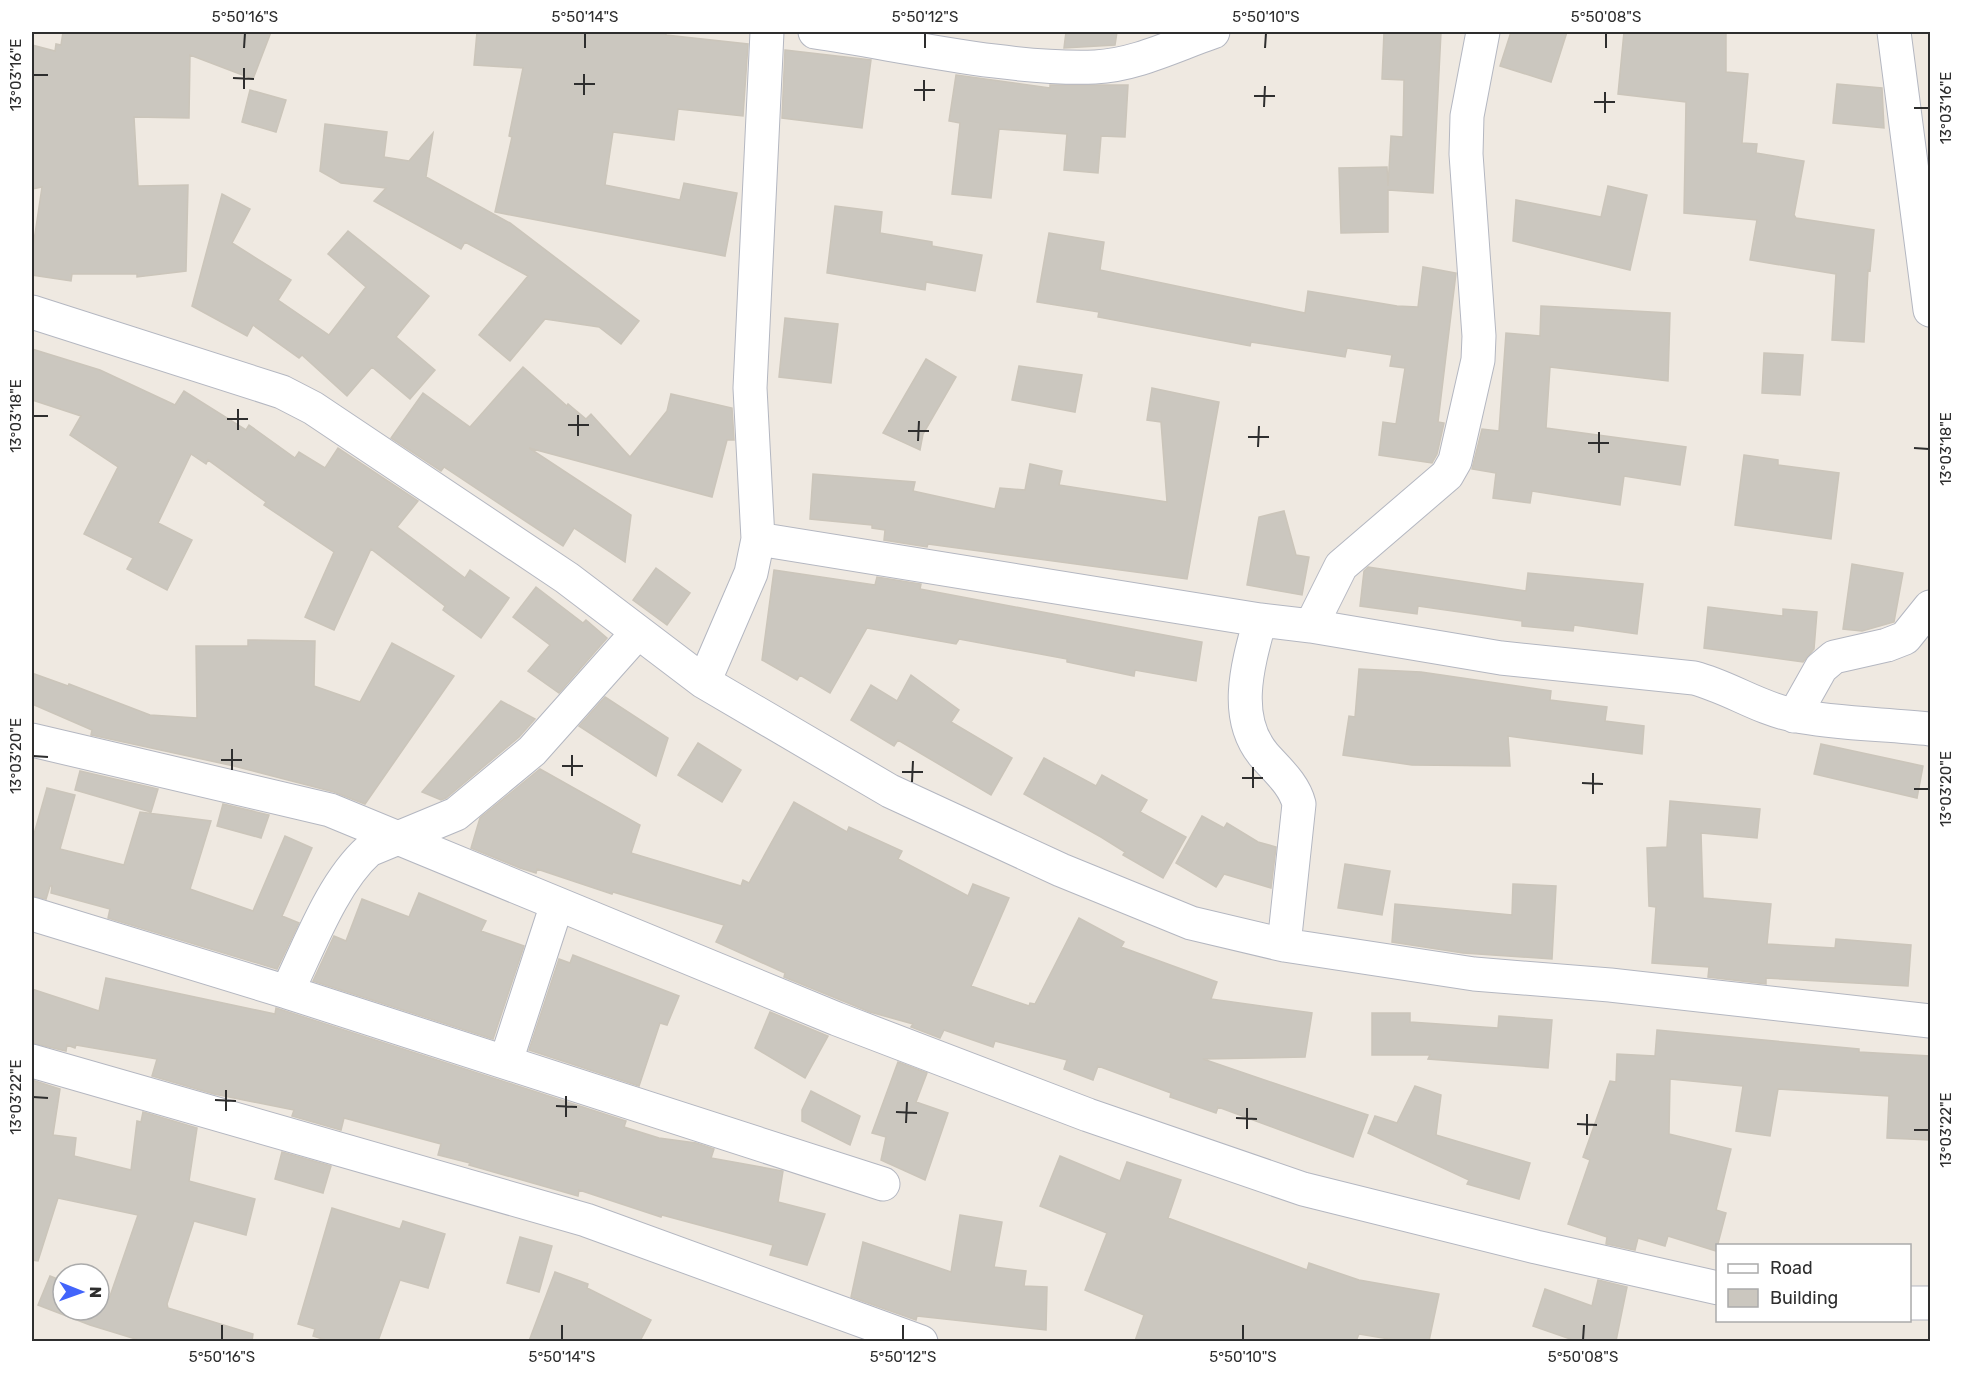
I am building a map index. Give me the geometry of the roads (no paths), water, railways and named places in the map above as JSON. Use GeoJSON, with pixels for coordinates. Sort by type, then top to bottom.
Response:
{"type":"FeatureCollection","features":[{"type":"Feature","properties":{"kind":"street"},"geometry":{"type":"LineString","coordinates":[[704,682],[752,573],[758,539],[750,388],[767,32]]}},
{"type":"Feature","properties":{"kind":"street"},"geometry":{"type":"LineString","coordinates":[[815,32],[1013,63],[1096,67],[1132,60],[1213,32]]}},
{"type":"Feature","properties":{"kind":"street"},"geometry":{"type":"LineString","coordinates":[[1311,626],[1341,566],[1447,475],[1455,461],[1479,344],[1466,154],[1467,116],[1483,32]]}},
{"type":"Feature","properties":{"kind":"street"},"geometry":{"type":"LineString","coordinates":[[1894,32],[1930,310]]}},
{"type":"Feature","properties":{"kind":"street"},"geometry":{"type":"LineString","coordinates":[[32,312],[282,392],[303,403],[567,578],[704,682],[890,791],[1061,870],[1191,923],[1284,945],[1474,974],[1622,987],[1930,1021]]}},
{"type":"Feature","properties":{"kind":"street"},"geometry":{"type":"LineString","coordinates":[[758,539],[1501,658],[1694,678],[1719,684],[1759,706],[1794,716],[1930,729]]}},
{"type":"Feature","properties":{"kind":"street"},"geometry":{"type":"LineString","coordinates":[[1794,716],[1821,668],[1834,657],[1887,645],[1905,638],[1930,607]]}},
{"type":"Feature","properties":{"kind":"street"},"geometry":{"type":"LineString","coordinates":[[1260,620],[1247,671],[1245,712],[1253,741],[1293,789],[1299,804],[1284,945]]}},
{"type":"Feature","properties":{"kind":"street"},"geometry":{"type":"LineString","coordinates":[[286,992],[325,913],[358,860],[369,850],[456,814],[532,751],[638,632]]}},
{"type":"Feature","properties":{"kind":"street"},"geometry":{"type":"LineString","coordinates":[[32,740],[330,810],[837,1019],[1022,1090],[1303,1189],[1536,1247],[1716,1288]]}},
{"type":"Feature","properties":{"kind":"street"},"geometry":{"type":"LineString","coordinates":[[506,1061],[557,904]]}},
{"type":"Feature","properties":{"kind":"street"},"geometry":{"type":"LineString","coordinates":[[32,914],[506,1061],[883,1184]]}},
{"type":"Feature","properties":{"kind":"street"},"geometry":{"type":"LineString","coordinates":[[32,1060],[576,1217],[921,1341]]}},
{"type":"Feature","properties":{"kind":"street"},"geometry":{"type":"LineString","coordinates":[[1911,1303],[1930,1303]]}}]}
